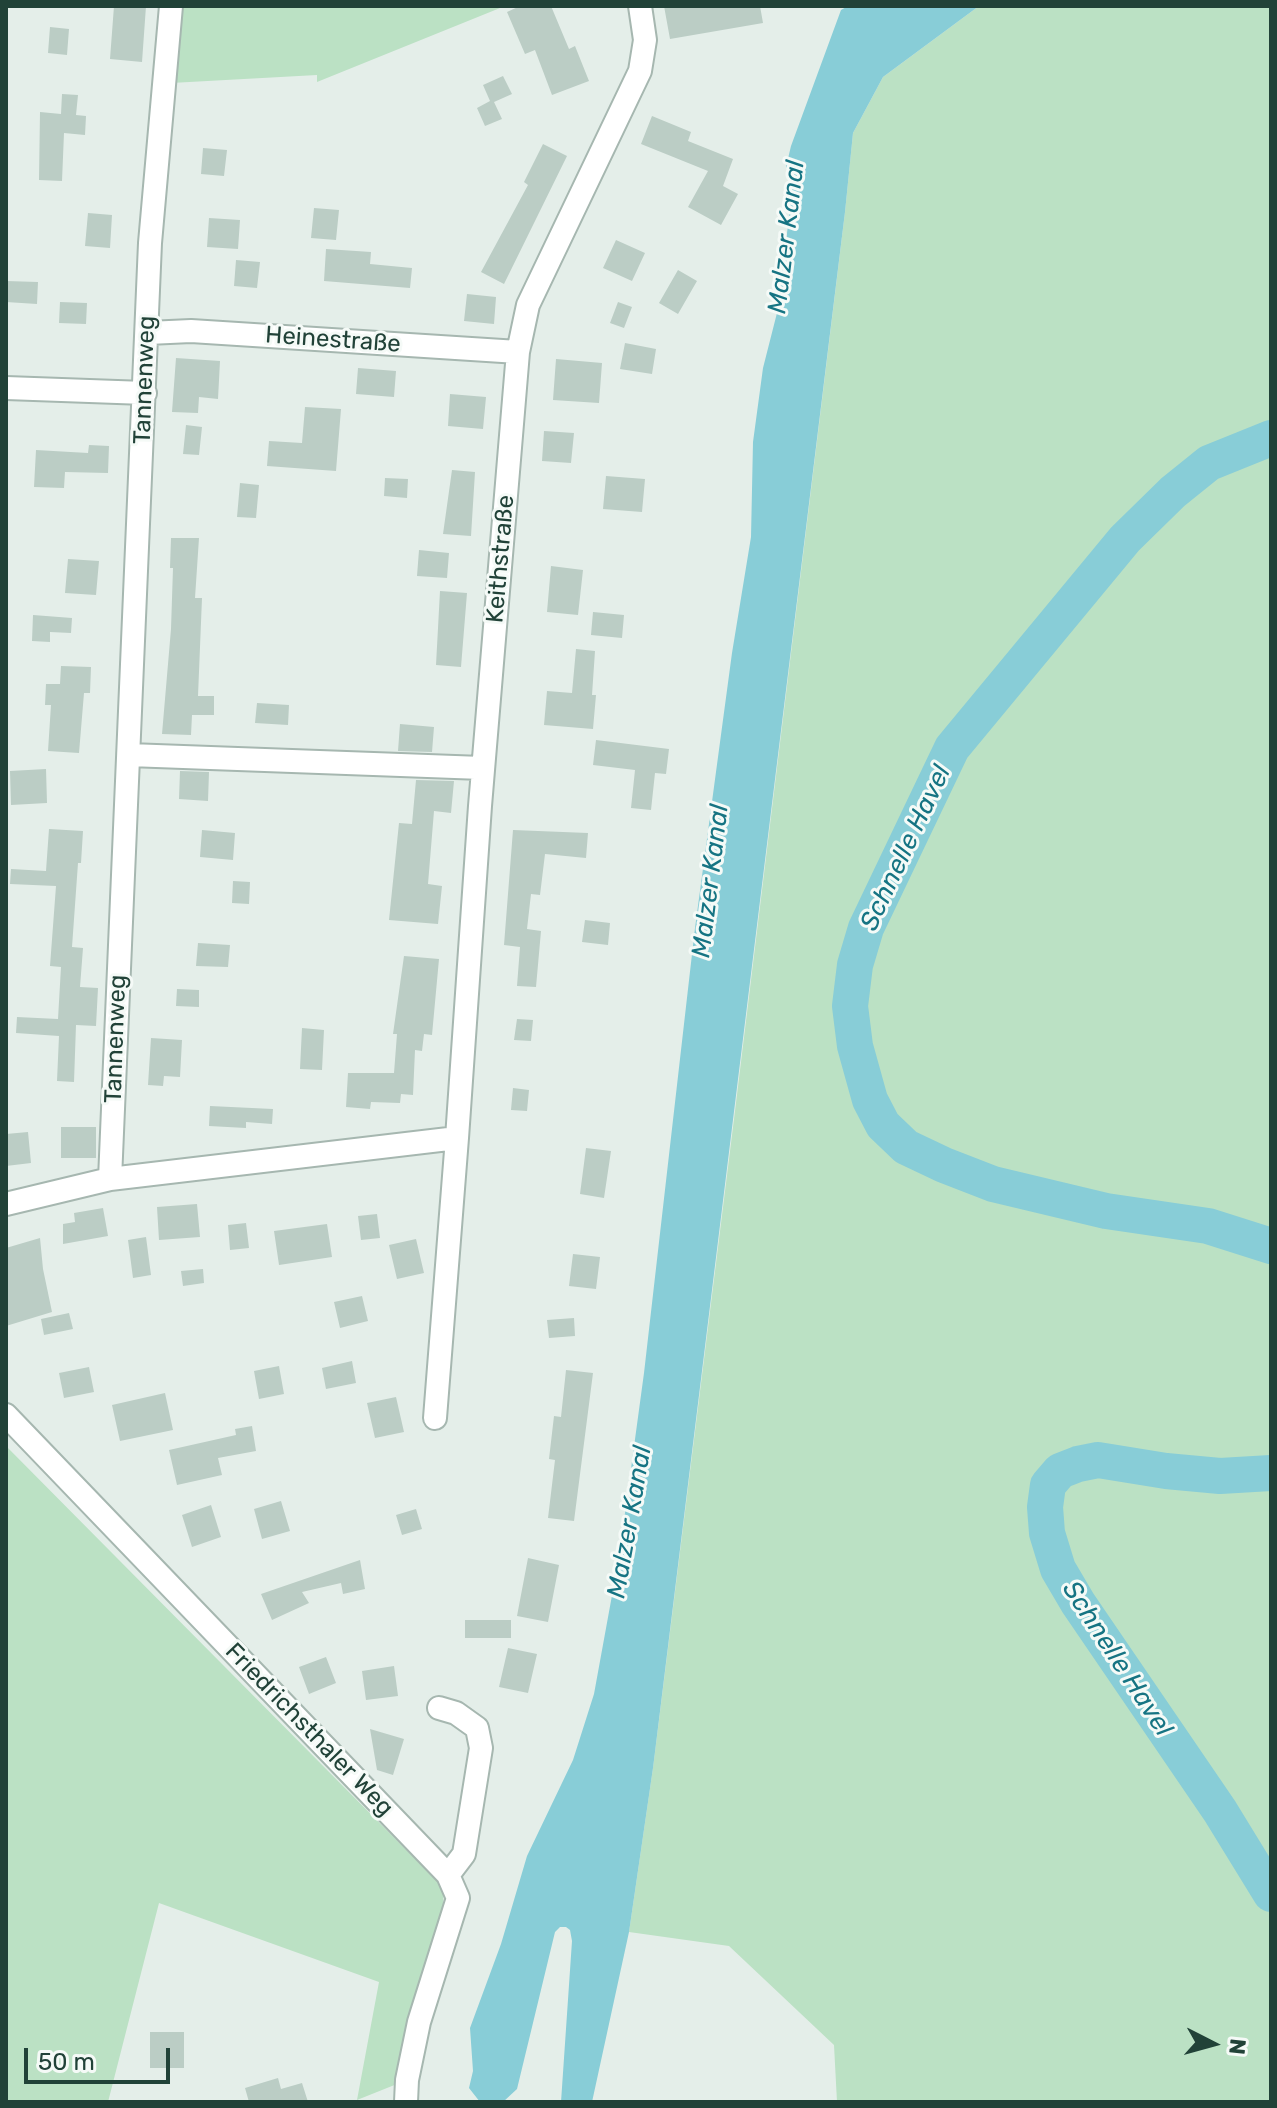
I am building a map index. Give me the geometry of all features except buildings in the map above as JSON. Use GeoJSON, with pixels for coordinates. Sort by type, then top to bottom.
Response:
{"type":"FeatureCollection","features":[{"type":"Feature","properties":{"kind":"street","name":"Tannenweg"},"geometry":{"type":"LineString","coordinates":[[110,1179],[150,243],[171,6]]}},
{"type":"Feature","properties":{"kind":"street","name":"Keithstraße"},"geometry":{"type":"LineString","coordinates":[[457,1138],[482,768],[518,352],[528,305],[640,71],[645,40],[640,6]]}},
{"type":"Feature","properties":{"kind":"street","name":"Heinestraße"},"geometry":{"type":"LineString","coordinates":[[148,333],[191,331],[518,352]]}},
{"type":"Feature","properties":{"kind":"street"},"geometry":{"type":"LineString","coordinates":[[6,388],[145,393]]}},
{"type":"Feature","properties":{"kind":"street"},"geometry":{"type":"LineString","coordinates":[[129,755],[482,768]]}},
{"type":"Feature","properties":{"kind":"street"},"geometry":{"type":"LineString","coordinates":[[6,1204],[110,1179],[457,1138],[435,1418]]}},
{"type":"Feature","properties":{"kind":"street","name":"Friedrichsthaler Weg"},"geometry":{"type":"LineString","coordinates":[[6,1415],[448,1875]]}},
{"type":"Feature","properties":{"kind":"street"},"geometry":{"type":"LineString","coordinates":[[406,2102],[407,2080],[419,2022],[458,1898],[448,1875],[464,1854],[481,1748],[477,1728],[456,1713],[439,1708]]}},
{"type":"Feature","properties":{"kind":"green space"},"geometry":{"type":"Polygon","coordinates":[[[178,6],[505,6],[317,82],[317,75],[171,83],[178,6]]]}},
{"type":"Feature","properties":{"kind":"green space"},"geometry":{"type":"Polygon","coordinates":[[[979,6],[1271,6],[1271,2102],[837,2102],[834,2045],[729,1946],[629,1932],[653,1768],[734,1119],[853,133],[883,77],[979,6]]]}},
{"type":"Feature","properties":{"kind":"green space"},"geometry":{"type":"Polygon","coordinates":[[[6,1446],[443,1887],[444,1918],[397,2084],[357,2100],[379,1982],[159,1903],[108,2102],[6,2102],[6,1446]]]}},
{"type":"Feature","properties":{"kind":"water","name":"Malzer Kanal"},"geometry":{"type":"Polygon","coordinates":[[[848,6],[979,6],[883,77],[853,133],[653,1768],[629,1932],[592,2102],[561,2102],[572,1941],[570,1930],[560,1927],[555,1932],[517,2089],[503,2102],[480,2102],[469,2088],[473,2071],[470,2028],[501,1944],[527,1856],[573,1760],[594,1694],[619,1557],[644,1373],[695,928],[751,537],[753,442],[763,368],[778,309],[794,174],[786,167],[841,10],[848,6]]]}},
{"type":"Feature","properties":{"kind":"waterway","name":"Schnelle Havel"},"geometry":{"type":"LineString","coordinates":[[1271,438],[1209,463],[1173,492],[1125,539],[952,748],[866,928],[855,965],[850,1006],[855,1046],[870,1100],[883,1125],[906,1147],[993,1184],[1106,1211],[1208,1226],[1271,1246]]}},
{"type":"Feature","properties":{"kind":"waterway","name":"Schnelle Havel"},"geometry":{"type":"LineString","coordinates":[[1271,1473],[1220,1476],[1098,1460],[1060,1471],[1048,1485],[1045,1507],[1047,1533],[1058,1569],[1220,1811],[1271,1894]]}}]}
